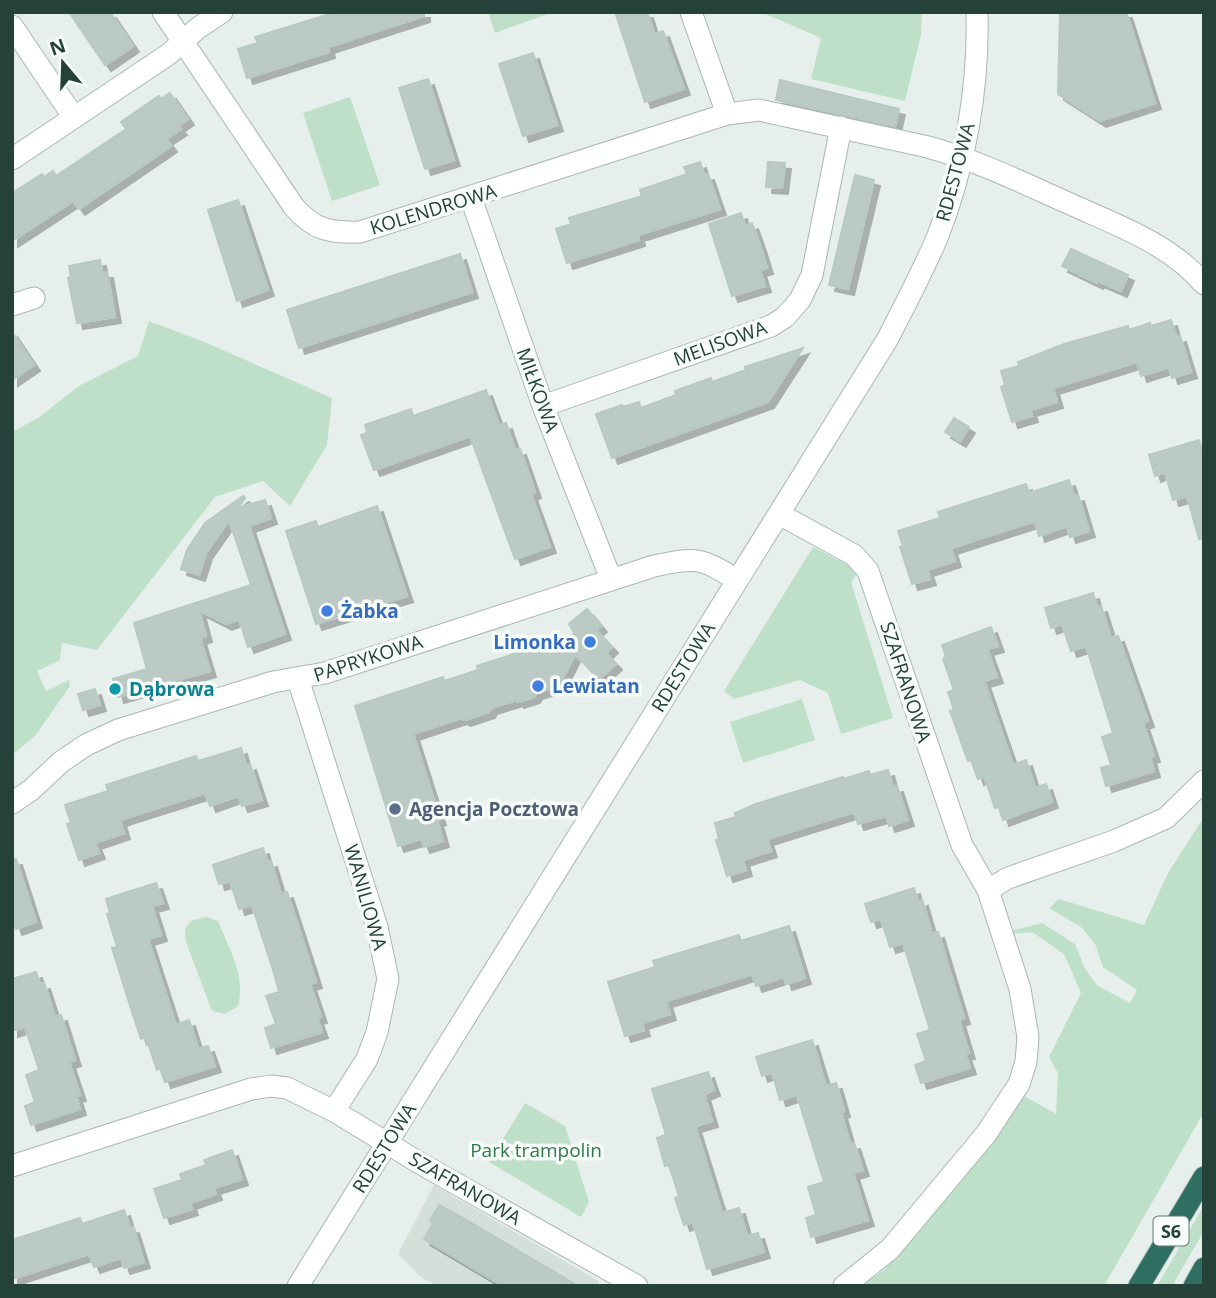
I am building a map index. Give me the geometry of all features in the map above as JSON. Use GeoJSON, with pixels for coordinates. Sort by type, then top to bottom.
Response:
{"type":"FeatureCollection","features":[{"type":"Feature","properties":{"kind":"highway","name":"S6"},"geometry":{"type":"LineString","coordinates":[[1139,1286],[1204,1177]]}},
{"type":"Feature","properties":{"kind":"highway","name":"S6"},"geometry":{"type":"LineString","coordinates":[[1194,1286],[1204,1268]]}},
{"type":"Feature","properties":{"kind":"street","name":"KOLENDROWA"},"geometry":{"type":"LineString","coordinates":[[163,12],[294,207],[307,222],[322,229],[342,233],[360,232],[471,198],[727,114],[759,110],[924,146],[961,157]]}},
{"type":"Feature","properties":{"kind":"street"},"geometry":{"type":"LineString","coordinates":[[12,159],[169,54],[198,28],[222,12]]}},
{"type":"Feature","properties":{"kind":"street"},"geometry":{"type":"LineString","coordinates":[[691,12],[727,114]]}},
{"type":"Feature","properties":{"kind":"street","name":"RDESTOWA"},"geometry":{"type":"LineString","coordinates":[[298,1286],[887,340],[937,237],[961,157],[974,94],[977,12]]}},
{"type":"Feature","properties":{"kind":"street"},"geometry":{"type":"LineString","coordinates":[[12,26],[74,116]]}},
{"type":"Feature","properties":{"kind":"street","name":"MELISOWA"},"geometry":{"type":"LineString","coordinates":[[543,406],[771,326],[785,317],[800,300],[812,275],[841,127]]}},
{"type":"Feature","properties":{"kind":"street"},"geometry":{"type":"LineString","coordinates":[[961,157],[1031,185],[1155,243],[1189,268],[1204,284]]}},
{"type":"Feature","properties":{"kind":"street","name":"MIŁKOWA"},"geometry":{"type":"LineString","coordinates":[[471,198],[543,406],[611,579]]}},
{"type":"Feature","properties":{"kind":"street"},"geometry":{"type":"LineString","coordinates":[[12,305],[34,298]]}},
{"type":"Feature","properties":{"kind":"street","name":"SZAFRANOWA"},"geometry":{"type":"LineString","coordinates":[[779,514],[853,555],[868,571],[962,845],[988,890],[1020,989],[1028,1037],[1026,1062],[1019,1084],[986,1134],[890,1249],[844,1286]]}},
{"type":"Feature","properties":{"kind":"street","name":"PAPRYKOWA"},"geometry":{"type":"LineString","coordinates":[[12,803],[31,790],[61,762],[86,745],[118,730],[272,682],[325,673],[654,566],[689,559],[707,562],[737,580]]}},
{"type":"Feature","properties":{"kind":"street","name":"WANILIOWA"},"geometry":{"type":"LineString","coordinates":[[298,679],[377,927],[388,979],[377,1032],[366,1059],[334,1111]]}},
{"type":"Feature","properties":{"kind":"street"},"geometry":{"type":"LineString","coordinates":[[988,890],[1008,878],[1114,841],[1166,818],[1204,781]]}},
{"type":"Feature","properties":{"kind":"street","name":"SZAFRANOWA"},"geometry":{"type":"LineString","coordinates":[[12,1166],[251,1089],[271,1086],[287,1088],[334,1111],[636,1286]]}},
{"type":"Feature","properties":{"kind":"shaded area"},"geometry":{"type":"Polygon","coordinates":[[[434,1185],[599,1281],[597,1286],[437,1286],[421,1277],[398,1254],[434,1185]]]}},
{"type":"Feature","properties":{"kind":"green space"},"geometry":{"type":"Polygon","coordinates":[[[488,12],[553,12],[495,33],[488,12]]]}},
{"type":"Feature","properties":{"kind":"green space"},"geometry":{"type":"Polygon","coordinates":[[[761,12],[922,12],[921,35],[905,101],[811,79],[821,38],[761,12]]]}},
{"type":"Feature","properties":{"kind":"green space"},"geometry":{"type":"Polygon","coordinates":[[[350,97],[380,185],[332,201],[303,113],[350,97]]]}},
{"type":"Feature","properties":{"kind":"green space"},"geometry":{"type":"Polygon","coordinates":[[[149,321],[207,343],[332,398],[327,445],[290,506],[263,481],[215,497],[97,650],[62,643],[60,660],[37,671],[46,691],[69,680],[70,686],[35,736],[12,755],[12,432],[38,418],[79,386],[138,356],[149,321]]]}},
{"type":"Feature","properties":{"kind":"green space"},"geometry":{"type":"Polygon","coordinates":[[[813,547],[859,571],[851,582],[893,718],[841,734],[828,693],[800,680],[734,699],[724,691],[813,547]]]}},
{"type":"Feature","properties":{"kind":"green space"},"geometry":{"type":"Polygon","coordinates":[[[802,699],[815,740],[743,763],[730,722],[802,699]]]}},
{"type":"Feature","properties":{"kind":"green space"},"geometry":{"type":"Polygon","coordinates":[[[1204,817],[1204,1112],[1104,1286],[861,1286],[884,1270],[959,1183],[1024,1096],[1056,1114],[1058,1073],[1049,1057],[1081,993],[1064,954],[1032,932],[1011,934],[1010,931],[1042,923],[1075,944],[1085,969],[1098,986],[1130,1003],[1137,990],[1103,967],[1095,944],[1081,927],[1049,908],[1059,899],[1144,925],[1168,873],[1204,817]]]}},
{"type":"Feature","properties":{"kind":"green space"},"geometry":{"type":"Polygon","coordinates":[[[206,917],[218,921],[238,973],[238,1006],[225,1014],[212,1011],[186,942],[185,929],[191,921],[206,917]]]}},
{"type":"Feature","properties":{"kind":"green space","name":"Park trampolin"},"geometry":{"type":"Polygon","coordinates":[[[525,1103],[565,1126],[589,1202],[581,1217],[489,1162],[525,1103]]]}},
{"type":"Feature","properties":{"kind":"green space"},"geometry":{"type":"Polygon","coordinates":[[[1204,1205],[1204,1231],[1172,1286],[1157,1286],[1204,1205]]]}},
{"type":"Feature","properties":{"kind":"building"},"geometry":{"type":"Polygon","coordinates":[[[69,12],[110,12],[133,46],[105,65],[69,12]]]}},
{"type":"Feature","properties":{"kind":"building"},"geometry":{"type":"Polygon","coordinates":[[[336,12],[424,12],[424,16],[328,47],[329,52],[247,78],[238,49],[258,43],[255,37],[336,12]]]}},
{"type":"Feature","properties":{"kind":"building"},"geometry":{"type":"Polygon","coordinates":[[[615,12],[647,12],[654,34],[663,31],[684,89],[645,102],[615,12]]]}},
{"type":"Feature","properties":{"kind":"building"},"geometry":{"type":"Polygon","coordinates":[[[1060,12],[1126,12],[1155,103],[1100,121],[1058,94],[1060,12]]]}},
{"type":"Feature","properties":{"kind":"building"},"geometry":{"type":"Polygon","coordinates":[[[533,53],[557,125],[523,136],[499,64],[533,53]]]}},
{"type":"Feature","properties":{"kind":"building"},"geometry":{"type":"Polygon","coordinates":[[[428,79],[454,160],[425,169],[399,88],[428,79]]]}},
{"type":"Feature","properties":{"kind":"building"},"geometry":{"type":"Polygon","coordinates":[[[780,80],[899,109],[895,126],[776,100],[780,80]]]}},
{"type":"Feature","properties":{"kind":"building"},"geometry":{"type":"Polygon","coordinates":[[[170,93],[188,119],[178,126],[181,129],[166,139],[171,146],[79,209],[73,201],[12,241],[12,193],[42,174],[44,177],[53,171],[56,176],[126,129],[121,122],[159,96],[161,99],[170,93]]]}},
{"type":"Feature","properties":{"kind":"building"},"geometry":{"type":"Polygon","coordinates":[[[700,162],[704,175],[708,174],[720,209],[638,235],[639,240],[567,263],[556,229],[571,224],[569,218],[642,196],[640,190],[687,174],[684,167],[700,162]]]}},
{"type":"Feature","properties":{"kind":"building"},"geometry":{"type":"Polygon","coordinates":[[[768,162],[785,163],[782,188],[766,187],[768,162]]]}},
{"type":"Feature","properties":{"kind":"building"},"geometry":{"type":"Polygon","coordinates":[[[855,175],[874,180],[848,289],[829,285],[855,175]]]}},
{"type":"Feature","properties":{"kind":"building"},"geometry":{"type":"Polygon","coordinates":[[[238,200],[268,290],[237,301],[208,210],[238,200]]]}},
{"type":"Feature","properties":{"kind":"building"},"geometry":{"type":"Polygon","coordinates":[[[741,213],[745,226],[752,223],[767,268],[760,270],[765,286],[732,296],[709,224],[741,213]]]}},
{"type":"Feature","properties":{"kind":"building"},"geometry":{"type":"Polygon","coordinates":[[[1071,249],[1128,275],[1121,291],[1062,266],[1071,249]]]}},
{"type":"Feature","properties":{"kind":"building"},"geometry":{"type":"Polygon","coordinates":[[[460,254],[472,292],[299,348],[287,310],[460,254]]]}},
{"type":"Feature","properties":{"kind":"building"},"geometry":{"type":"Polygon","coordinates":[[[100,260],[102,272],[107,272],[115,317],[77,323],[68,278],[71,277],[69,266],[100,260]]]}},
{"type":"Feature","properties":{"kind":"building"},"geometry":{"type":"Polygon","coordinates":[[[1171,320],[1176,337],[1180,336],[1191,372],[1172,378],[1169,367],[1141,376],[1137,362],[1053,388],[1057,402],[1030,410],[1032,416],[1012,422],[1001,387],[1005,385],[1001,371],[1019,366],[1018,362],[1064,344],[1128,326],[1129,330],[1171,320]]]}},
{"type":"Feature","properties":{"kind":"building"},"geometry":{"type":"Polygon","coordinates":[[[12,332],[34,365],[12,380],[12,332]]]}},
{"type":"Feature","properties":{"kind":"building"},"geometry":{"type":"Polygon","coordinates":[[[803,348],[768,402],[612,458],[596,414],[639,402],[641,408],[676,395],[675,391],[711,378],[712,382],[746,370],[745,367],[803,348]]]}},
{"type":"Feature","properties":{"kind":"building"},"geometry":{"type":"Polygon","coordinates":[[[486,390],[499,425],[506,423],[515,450],[520,449],[535,492],[531,494],[550,547],[515,559],[470,436],[374,470],[361,435],[367,433],[365,425],[411,409],[413,416],[486,390]]]}},
{"type":"Feature","properties":{"kind":"building"},"geometry":{"type":"Polygon","coordinates":[[[954,418],[969,427],[960,441],[945,432],[954,418]]]}},
{"type":"Feature","properties":{"kind":"building"},"geometry":{"type":"Polygon","coordinates":[[[1199,440],[1204,458],[1204,538],[1199,539],[1187,496],[1173,500],[1165,472],[1155,476],[1149,455],[1199,440]]]}},
{"type":"Feature","properties":{"kind":"building"},"geometry":{"type":"Polygon","coordinates":[[[1069,480],[1074,496],[1078,495],[1089,531],[1070,537],[1067,526],[1039,536],[1035,521],[951,548],[955,561],[927,570],[930,579],[912,584],[900,547],[903,546],[898,531],[940,518],[938,512],[1026,484],[1029,493],[1069,480]]]}},
{"type":"Feature","properties":{"kind":"building"},"geometry":{"type":"Polygon","coordinates":[[[243,496],[245,498],[238,508],[265,500],[271,518],[249,526],[285,634],[248,647],[239,619],[226,624],[199,610],[206,636],[200,638],[210,671],[118,697],[113,679],[147,669],[134,623],[251,585],[229,520],[206,553],[199,575],[181,569],[187,550],[205,523],[243,496]]]}},
{"type":"Feature","properties":{"kind":"building"},"geometry":{"type":"Polygon","coordinates":[[[377,506],[407,596],[316,624],[286,531],[316,521],[318,527],[377,506]]]}},
{"type":"Feature","properties":{"kind":"building"},"geometry":{"type":"Polygon","coordinates":[[[1093,593],[1097,607],[1101,606],[1111,638],[1118,636],[1148,721],[1143,723],[1154,756],[1150,757],[1154,771],[1106,786],[1101,768],[1111,765],[1102,737],[1113,733],[1086,646],[1071,651],[1062,624],[1051,628],[1045,608],[1093,593]]]}},
{"type":"Feature","properties":{"kind":"building"},"geometry":{"type":"Polygon","coordinates":[[[587,609],[601,626],[596,630],[612,647],[606,653],[616,664],[599,679],[575,654],[559,686],[536,693],[534,697],[491,708],[489,712],[465,720],[461,718],[413,734],[440,819],[437,820],[443,841],[424,847],[421,839],[398,846],[355,706],[443,677],[444,681],[478,670],[477,666],[575,634],[569,624],[587,609]]]}},
{"type":"Feature","properties":{"kind":"building"},"geometry":{"type":"Polygon","coordinates":[[[991,627],[998,646],[987,649],[997,677],[984,681],[1013,765],[1026,760],[1035,788],[1046,784],[1052,802],[1003,820],[999,806],[995,808],[984,776],[978,779],[971,760],[968,761],[950,711],[954,710],[948,692],[954,690],[943,659],[946,657],[942,645],[991,627]]]}},
{"type":"Feature","properties":{"kind":"building"},"geometry":{"type":"Polygon","coordinates":[[[95,689],[100,705],[83,710],[78,694],[95,689]]]}},
{"type":"Feature","properties":{"kind":"building"},"geometry":{"type":"Polygon","coordinates":[[[241,748],[246,766],[250,764],[262,800],[242,806],[238,796],[210,806],[205,793],[129,817],[120,820],[124,833],[95,843],[99,853],[79,860],[67,824],[71,823],[65,805],[108,791],[106,785],[196,756],[198,761],[241,748]]]}},
{"type":"Feature","properties":{"kind":"building"},"geometry":{"type":"Polygon","coordinates":[[[888,770],[893,787],[897,786],[908,820],[889,826],[886,816],[858,824],[854,812],[767,839],[771,851],[743,860],[746,870],[727,876],[716,840],[719,839],[715,823],[736,817],[735,813],[756,804],[843,777],[844,779],[869,771],[870,775],[888,770]]]}},
{"type":"Feature","properties":{"kind":"building"},"geometry":{"type":"Polygon","coordinates":[[[263,848],[267,862],[271,861],[281,894],[287,892],[310,963],[316,982],[310,984],[321,1017],[317,1018],[322,1032],[271,1048],[265,1028],[276,1024],[266,996],[279,992],[274,973],[252,905],[239,909],[230,881],[219,884],[213,865],[263,848]]]}},
{"type":"Feature","properties":{"kind":"building"},"geometry":{"type":"Polygon","coordinates":[[[16,859],[36,922],[16,929],[12,916],[12,860],[16,859]]]}},
{"type":"Feature","properties":{"kind":"building"},"geometry":{"type":"Polygon","coordinates":[[[156,883],[163,903],[152,906],[161,935],[148,939],[176,1025],[189,1020],[198,1049],[208,1046],[215,1066],[165,1082],[160,1068],[157,1070],[146,1037],[141,1039],[132,1012],[112,948],[117,947],[107,914],[110,913],[106,899],[156,883]]]}},
{"type":"Feature","properties":{"kind":"building"},"geometry":{"type":"Polygon","coordinates":[[[914,888],[918,902],[922,900],[932,934],[938,932],[964,1018],[959,1020],[969,1053],[965,1054],[970,1068],[921,1083],[915,1065],[926,1061],[917,1034],[930,1030],[903,943],[890,947],[881,919],[871,922],[865,904],[914,888]]]}},
{"type":"Feature","properties":{"kind":"building"},"geometry":{"type":"Polygon","coordinates":[[[789,926],[805,978],[786,984],[784,977],[756,986],[752,974],[666,1001],[670,1014],[642,1023],[644,1030],[625,1036],[608,982],[655,967],[653,961],[739,935],[741,941],[789,926]]]}},
{"type":"Feature","properties":{"kind":"building"},"geometry":{"type":"Polygon","coordinates":[[[36,972],[40,984],[44,983],[55,1017],[61,1015],[75,1060],[69,1062],[80,1095],[76,1096],[80,1109],[31,1125],[25,1106],[35,1102],[26,1075],[39,1070],[25,1027],[12,1031],[12,979],[36,972]]]}},
{"type":"Feature","properties":{"kind":"building"},"geometry":{"type":"Polygon","coordinates":[[[812,1040],[826,1086],[836,1083],[850,1144],[854,1143],[863,1170],[853,1173],[868,1220],[811,1237],[806,1218],[816,1215],[808,1187],[824,1182],[797,1095],[780,1100],[772,1072],[762,1076],[756,1057],[812,1040]]]}},
{"type":"Feature","properties":{"kind":"building"},"geometry":{"type":"Polygon","coordinates":[[[708,1072],[714,1090],[704,1094],[712,1121],[695,1126],[722,1213],[739,1208],[747,1236],[758,1233],[764,1252],[707,1269],[693,1222],[684,1225],[675,1198],[679,1196],[669,1165],[665,1166],[657,1138],[666,1135],[652,1089],[708,1072]]]}},
{"type":"Feature","properties":{"kind":"building"},"geometry":{"type":"Polygon","coordinates":[[[232,1150],[242,1179],[214,1188],[216,1194],[190,1203],[192,1209],[164,1218],[154,1189],[182,1180],[180,1174],[206,1165],[204,1160],[232,1150]]]}},
{"type":"Feature","properties":{"kind":"building"},"geometry":{"type":"Polygon","coordinates":[[[439,1205],[578,1286],[503,1286],[424,1239],[439,1205]]]}},
{"type":"Feature","properties":{"kind":"building"},"geometry":{"type":"Polygon","coordinates":[[[124,1210],[130,1228],[133,1227],[144,1262],[124,1268],[121,1258],[94,1267],[89,1254],[12,1279],[12,1240],[80,1218],[82,1224],[124,1210]]]}},
{"type":"Feature","properties":{"kind":"place","name":"Żabka"},"geometry":{"type":"Point","coordinates":[327,611]}},
{"type":"Feature","properties":{"kind":"place","name":"Limonka"},"geometry":{"type":"Point","coordinates":[590,642]}},
{"type":"Feature","properties":{"kind":"place","name":"Lewiatan"},"geometry":{"type":"Point","coordinates":[538,686]}},
{"type":"Feature","properties":{"kind":"place","name":"Dąbrowa"},"geometry":{"type":"Point","coordinates":[115,689]}},
{"type":"Feature","properties":{"kind":"place","name":"Agencja Pocztowa"},"geometry":{"type":"Point","coordinates":[395,809]}}]}
